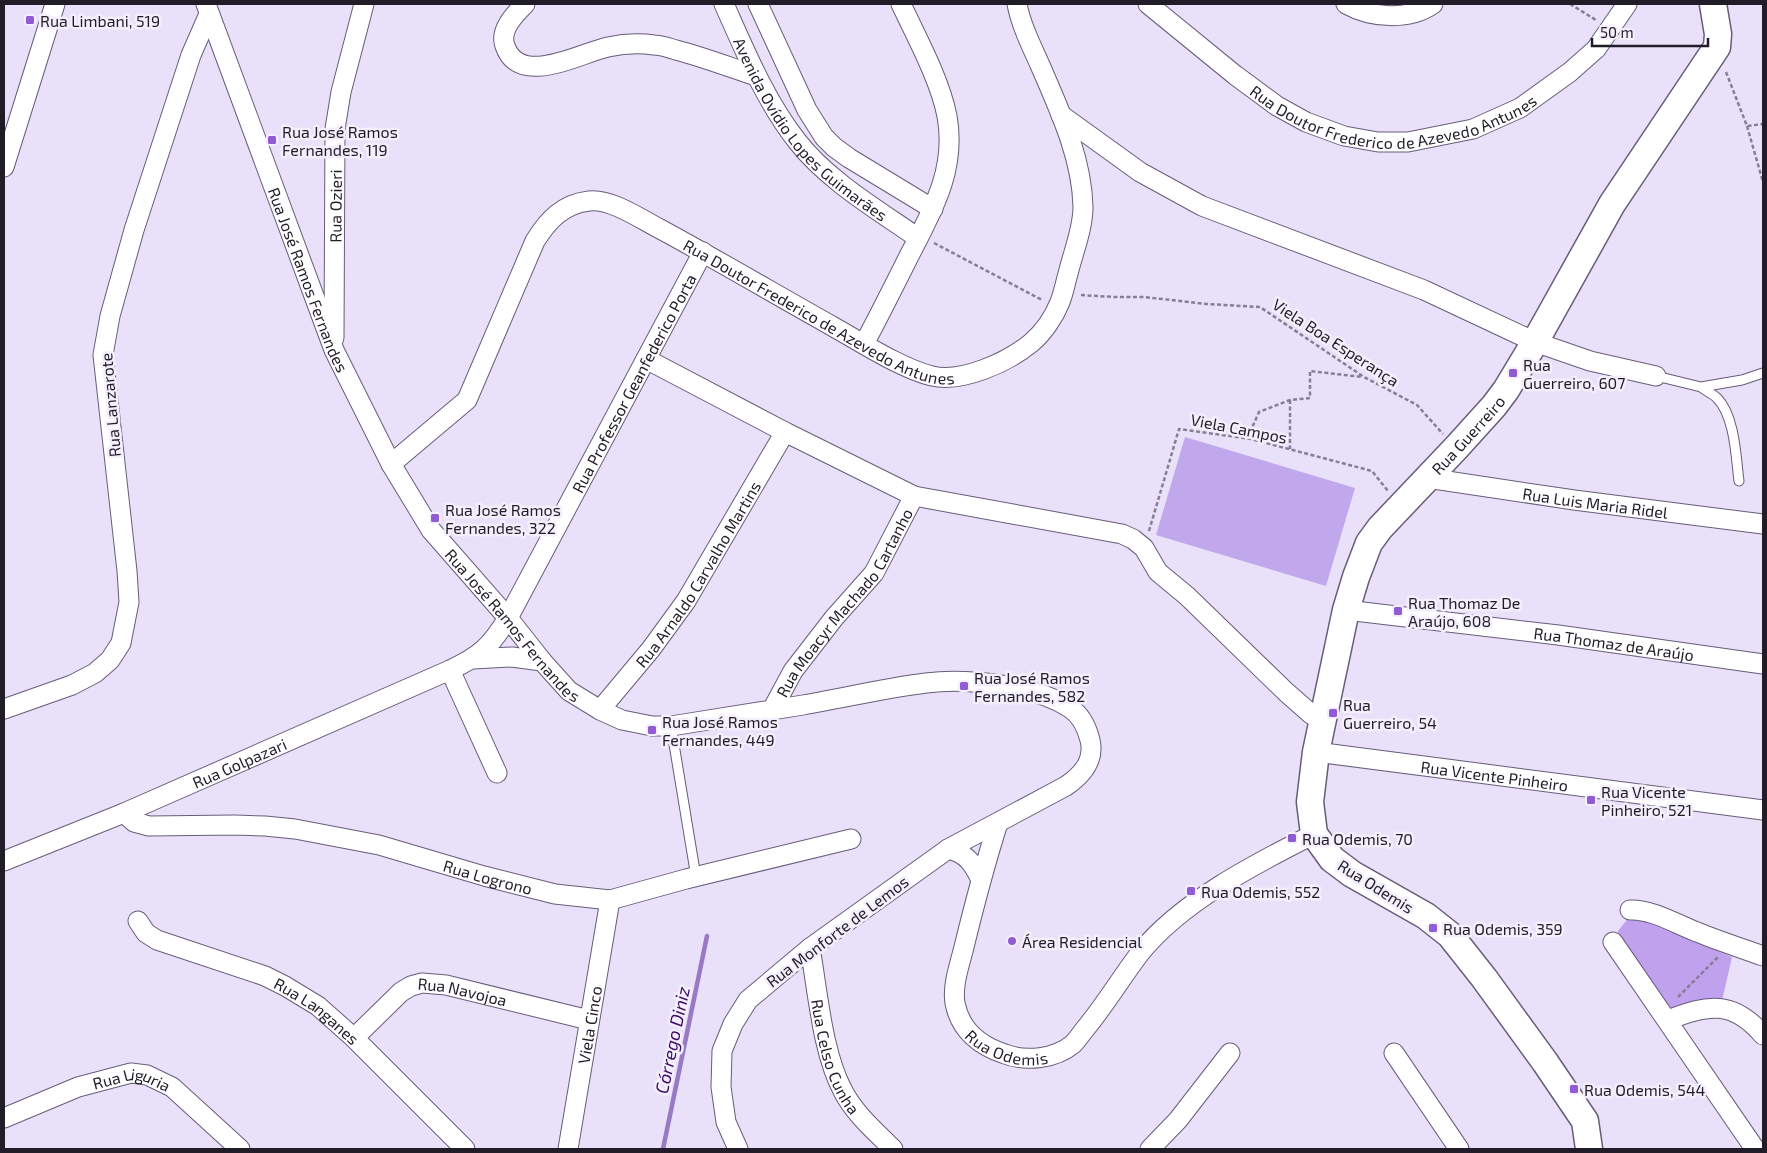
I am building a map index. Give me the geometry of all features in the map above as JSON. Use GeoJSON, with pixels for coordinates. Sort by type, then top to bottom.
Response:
{"type":"FeatureCollection","features":[{"type":"Feature","properties":{"kind":"street"},"geometry":{"type":"LineString","coordinates":[[4,167],[55,4]]}},
{"type":"Feature","properties":{"kind":"street","name":"Rua Ozieri"},"geometry":{"type":"LineString","coordinates":[[334,350],[335,128],[340,92],[365,4]]}},
{"type":"Feature","properties":{"kind":"street"},"geometry":{"type":"LineString","coordinates":[[525,4],[508,24],[503,36],[504,45],[509,54],[520,64],[531,67],[550,65],[607,47],[630,44],[654,45],[690,54],[756,76]]}},
{"type":"Feature","properties":{"kind":"street","name":"Avenida Ovídio Lopes Guimarães"},"geometry":{"type":"LineString","coordinates":[[724,4],[756,76],[798,142],[821,166],[845,186],[919,237]]}},
{"type":"Feature","properties":{"kind":"street","name":"Avenida Ovídio Lopes Guimarães"},"geometry":{"type":"LineString","coordinates":[[758,4],[807,110],[824,137],[849,158],[933,209]]}},
{"type":"Feature","properties":{"kind":"street"},"geometry":{"type":"LineString","coordinates":[[864,344],[933,209],[944,183],[950,148],[947,116],[934,76],[901,4]]}},
{"type":"Feature","properties":{"kind":"street","name":"Rua Doutor Frederico de Azevedo Antunes"},"geometry":{"type":"LineString","coordinates":[[391,464],[467,400],[535,241],[546,223],[558,213],[576,204],[590,201],[602,202],[625,210],[703,252],[864,344],[906,366],[931,376],[963,375],[993,366],[1026,347],[1037,338],[1060,300],[1080,228],[1083,208],[1075,160],[1061,114],[1020,21],[1017,4]]}},
{"type":"Feature","properties":{"kind":"street","name":"Rua Doutor Frederico de Azevedo Antunes"},"geometry":{"type":"LineString","coordinates":[[1148,4],[1235,75],[1277,106],[1306,122],[1344,136],[1378,142],[1408,142],[1473,129],[1520,108],[1570,72],[1596,50],[1627,4]]}},
{"type":"Feature","properties":{"kind":"street"},"geometry":{"type":"LineString","coordinates":[[1346,4],[1357,10],[1382,16],[1406,14],[1427,8],[1433,4]]}},
{"type":"Feature","properties":{"kind":"street"},"geometry":{"type":"LineString","coordinates":[[1713,4],[1718,34],[1717,47]]}},
{"type":"Feature","properties":{"kind":"street","name":"Rua José Ramos Fernandes"},"geometry":{"type":"LineString","coordinates":[[208,9],[334,350],[391,464],[431,530],[569,691],[600,710],[622,720],[652,726],[672,726],[928,683],[976,682],[1016,688],[1050,698],[1072,709],[1084,722],[1090,740],[1091,751],[1088,766],[1079,777],[1066,786]]}},
{"type":"Feature","properties":{"kind":"street","name":"Rua Lanzarote"},"geometry":{"type":"LineString","coordinates":[[4,709],[72,685],[94,673],[110,660],[121,643],[129,602],[103,355],[110,316],[134,230],[191,55],[208,9]]}},
{"type":"Feature","properties":{"kind":"street","name":"Rua Guerreiro"},"geometry":{"type":"LineString","coordinates":[[1314,834],[1310,802],[1316,752],[1346,610],[1369,543],[1400,505],[1494,406],[1535,342],[1612,204],[1717,47]]}},
{"type":"Feature","properties":{"kind":"street"},"geometry":{"type":"LineString","coordinates":[[1061,114],[1140,172],[1202,206],[1424,290],[1535,342],[1590,361],[1656,376]]}},
{"type":"Feature","properties":{"kind":"street","name":"Rua Professor Geanfederico Porta"},"geometry":{"type":"LineString","coordinates":[[508,618],[703,252]]}},
{"type":"Feature","properties":{"kind":"street"},"geometry":{"type":"LineString","coordinates":[[646,359],[785,432],[914,496],[1122,534],[1133,539],[1144,548],[1158,572],[1187,596],[1286,692],[1322,721]]}},
{"type":"Feature","properties":{"kind":"street","name":"Rua Arnaldo Carvalho Martins"},"geometry":{"type":"LineString","coordinates":[[600,710],[651,650],[686,601],[785,432]]}},
{"type":"Feature","properties":{"kind":"street","name":"Rua Luis Maria Ridel"},"geometry":{"type":"LineString","coordinates":[[1427,478],[1574,500],[1763,524]]}},
{"type":"Feature","properties":{"kind":"street","name":"Rua Moacyr Machado Cartanho"},"geometry":{"type":"LineString","coordinates":[[772,710],[793,671],[834,618],[874,573],[914,496]]}},
{"type":"Feature","properties":{"kind":"street","name":"Rua Thomaz de Araújo"},"geometry":{"type":"LineString","coordinates":[[1346,610],[1558,635],[1763,664]]}},
{"type":"Feature","properties":{"kind":"street","name":"Rua Golpazari"},"geometry":{"type":"LineString","coordinates":[[4,861],[124,813],[473,659],[492,642],[508,618]]}},
{"type":"Feature","properties":{"kind":"street","name":"Rua Golpazari"},"geometry":{"type":"LineString","coordinates":[[473,659],[512,657],[542,661]]}},
{"type":"Feature","properties":{"kind":"street"},"geometry":{"type":"LineString","coordinates":[[450,670],[497,773]]}},
{"type":"Feature","properties":{"kind":"street","name":"Rua Vicente Pinheiro"},"geometry":{"type":"LineString","coordinates":[[1316,752],[1763,810]]}},
{"type":"Feature","properties":{"kind":"street","name":"Rua Monforte de Lemos"},"geometry":{"type":"LineString","coordinates":[[738,1149],[726,1122],[720,1086],[722,1051],[733,1024],[748,1000],[810,948],[948,848],[1066,786]]}},
{"type":"Feature","properties":{"kind":"street","name":"Rua Logrono"},"geometry":{"type":"LineString","coordinates":[[124,813],[134,822],[149,826],[265,826],[337,836],[379,845],[484,876],[547,892],[610,900],[851,839]]}},
{"type":"Feature","properties":{"kind":"street","name":"Rua Odemis"},"geometry":{"type":"LineString","coordinates":[[998,823],[981,880],[956,982],[955,1002],[960,1020],[972,1037],[989,1049],[1012,1057],[1034,1059],[1054,1054],[1072,1044],[1093,1019],[1141,952],[1175,917],[1268,857],[1314,834],[1332,859],[1352,874],[1426,916],[1450,935],[1540,1054],[1604,1149]]}},
{"type":"Feature","properties":{"kind":"street"},"geometry":{"type":"LineString","coordinates":[[948,848],[965,856],[974,865],[981,880]]}},
{"type":"Feature","properties":{"kind":"street","name":"Viela Cinco"},"geometry":{"type":"LineString","coordinates":[[568,1149],[610,900]]}},
{"type":"Feature","properties":{"kind":"street"},"geometry":{"type":"LineString","coordinates":[[1630,910],[1637,909],[1651,913],[1729,945],[1763,956]]}},
{"type":"Feature","properties":{"kind":"street","name":"Rua Langanes"},"geometry":{"type":"LineString","coordinates":[[138,921],[146,933],[157,940],[239,966],[285,986],[318,1006],[354,1038],[465,1149]]}},
{"type":"Feature","properties":{"kind":"street"},"geometry":{"type":"LineString","coordinates":[[1614,942],[1755,1149]]}},
{"type":"Feature","properties":{"kind":"street","name":"Rua Celso Cunha"},"geometry":{"type":"LineString","coordinates":[[810,948],[828,1053],[843,1091],[863,1119],[893,1149]]}},
{"type":"Feature","properties":{"kind":"street","name":"Rua Navojoa"},"geometry":{"type":"LineString","coordinates":[[354,1038],[401,992],[410,986],[422,983],[446,984],[589,1020]]}},
{"type":"Feature","properties":{"kind":"street"},"geometry":{"type":"LineString","coordinates":[[1665,1016],[1716,1007],[1742,1014],[1763,1035]]}},
{"type":"Feature","properties":{"kind":"street"},"geometry":{"type":"LineString","coordinates":[[1150,1149],[1178,1120],[1230,1053]]}},
{"type":"Feature","properties":{"kind":"street"},"geometry":{"type":"LineString","coordinates":[[1394,1053],[1460,1149]]}},
{"type":"Feature","properties":{"kind":"street","name":"Rua Liguria"},"geometry":{"type":"LineString","coordinates":[[4,1118],[78,1087],[131,1073],[147,1075],[172,1087],[232,1147]]}},
{"type":"Feature","properties":{"kind":"street"},"geometry":{"type":"LineString","coordinates":[[1585,1121],[1588,1149]]}},
{"type":"Feature","properties":{"kind":"lane"},"geometry":{"type":"LineString","coordinates":[[1701,387],[1742,380],[1763,373]]}},
{"type":"Feature","properties":{"kind":"lane"},"geometry":{"type":"LineString","coordinates":[[1656,376],[1701,387],[1718,399],[1728,417],[1734,435],[1739,481]]}},
{"type":"Feature","properties":{"kind":"lane"},"geometry":{"type":"LineString","coordinates":[[672,726],[696,877]]}},
{"type":"Feature","properties":{"kind":"path"},"geometry":{"type":"LineString","coordinates":[[1570,4],[1610,29]]}},
{"type":"Feature","properties":{"kind":"path"},"geometry":{"type":"LineString","coordinates":[[1717,47],[1747,126],[1763,182]]}},
{"type":"Feature","properties":{"kind":"path"},"geometry":{"type":"LineString","coordinates":[[1747,126],[1763,124]]}},
{"type":"Feature","properties":{"kind":"path"},"geometry":{"type":"LineString","coordinates":[[919,237],[1060,300]]}},
{"type":"Feature","properties":{"kind":"path","name":"Viela Boa Esperança"},"geometry":{"type":"LineString","coordinates":[[1060,300],[1144,296],[1207,304],[1260,307],[1364,377],[1417,405],[1456,448]]}},
{"type":"Feature","properties":{"kind":"path"},"geometry":{"type":"LineString","coordinates":[[1251,439],[1251,430],[1259,412],[1290,400],[1310,398],[1310,371],[1364,377]]}},
{"type":"Feature","properties":{"kind":"path"},"geometry":{"type":"LineString","coordinates":[[1290,400],[1290,449]]}},
{"type":"Feature","properties":{"kind":"path","name":"Viela Campos"},"geometry":{"type":"LineString","coordinates":[[1144,548],[1179,428],[1251,439],[1372,471],[1400,505]]}},
{"type":"Feature","properties":{"kind":"path"},"geometry":{"type":"LineString","coordinates":[[1665,1016],[1729,945]]}},
{"type":"Feature","properties":{"kind":"shaded area"},"geometry":{"type":"Polygon","coordinates":[[[1185,437],[1355,488],[1326,586],[1156,535],[1185,437]]]}},
{"type":"Feature","properties":{"kind":"shaded area"},"geometry":{"type":"Polygon","coordinates":[[[1629,917],[1638,917],[1732,957],[1722,1001],[1672,1012],[1618,938],[1618,931],[1629,917]]]}},
{"type":"Feature","properties":{"kind":"waterway","name":"Córrego Diniz"},"geometry":{"type":"LineString","coordinates":[[663,1149],[707,936]]}},
{"type":"Feature","properties":{"kind":"place","name":"Rua Limbani, 519"},"geometry":{"type":"Point","coordinates":[30,20]}},
{"type":"Feature","properties":{"kind":"place","name":"Rua José Ramos Fernandes, 119"},"geometry":{"type":"Point","coordinates":[272,140]}},
{"type":"Feature","properties":{"kind":"place","name":"Rua Guerreiro, 607"},"geometry":{"type":"Point","coordinates":[1513,373]}},
{"type":"Feature","properties":{"kind":"place","name":"Rua José Ramos Fernandes, 322"},"geometry":{"type":"Point","coordinates":[435,518]}},
{"type":"Feature","properties":{"kind":"place","name":"Rua Thomaz De Araújo, 608"},"geometry":{"type":"Point","coordinates":[1398,611]}},
{"type":"Feature","properties":{"kind":"place","name":"Rua José Ramos Fernandes, 582"},"geometry":{"type":"Point","coordinates":[964,686]}},
{"type":"Feature","properties":{"kind":"place","name":"Rua Guerreiro, 54"},"geometry":{"type":"Point","coordinates":[1333,713]}},
{"type":"Feature","properties":{"kind":"place","name":"Rua José Ramos Fernandes, 449"},"geometry":{"type":"Point","coordinates":[652,730]}},
{"type":"Feature","properties":{"kind":"place","name":"Rua Vicente Pinheiro, 521"},"geometry":{"type":"Point","coordinates":[1591,800]}},
{"type":"Feature","properties":{"kind":"place","name":"Rua Odemis, 70"},"geometry":{"type":"Point","coordinates":[1292,838]}},
{"type":"Feature","properties":{"kind":"place","name":"Rua Odemis, 552"},"geometry":{"type":"Point","coordinates":[1191,891]}},
{"type":"Feature","properties":{"kind":"place","name":"Rua Odemis, 359"},"geometry":{"type":"Point","coordinates":[1433,928]}},
{"type":"Feature","properties":{"kind":"place","name":"Área Residencial"},"geometry":{"type":"Point","coordinates":[1012,941]}},
{"type":"Feature","properties":{"kind":"place","name":"Rua Odemis, 544"},"geometry":{"type":"Point","coordinates":[1574,1089]}}]}
